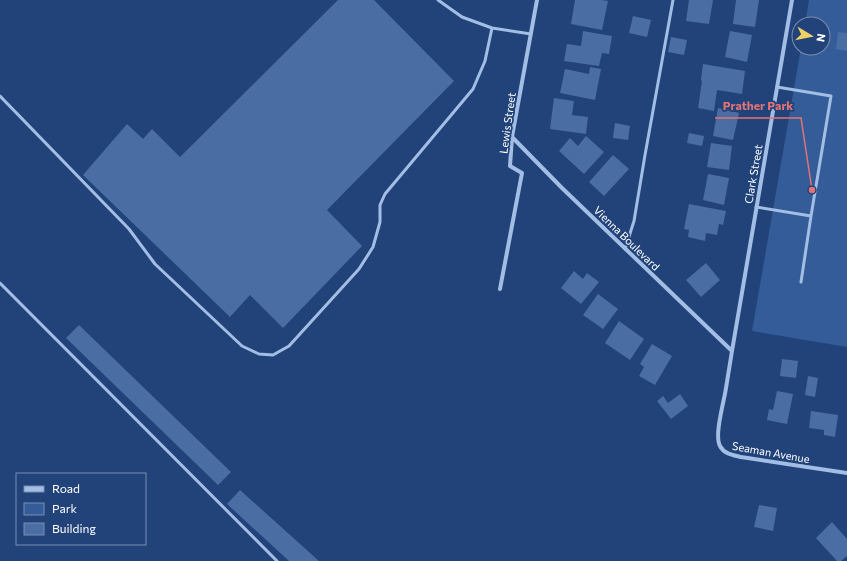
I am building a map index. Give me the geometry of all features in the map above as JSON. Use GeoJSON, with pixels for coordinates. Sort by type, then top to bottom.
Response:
{"type":"FeatureCollection","features":[{"type":"Feature","properties":{"kind":"street","name":"Lewis Street"},"geometry":{"type":"LineString","coordinates":[[500,289],[522,173],[510,166],[512,137],[537,0]]}},
{"type":"Feature","properties":{"kind":"street","name":"Clark Street"},"geometry":{"type":"LineString","coordinates":[[732,351],[792,0]]}},
{"type":"Feature","properties":{"kind":"street","name":"Vienna Boulevard"},"geometry":{"type":"LineString","coordinates":[[512,137],[562,188],[732,351]]}},
{"type":"Feature","properties":{"kind":"street","name":"Seaman Avenue"},"geometry":{"type":"LineString","coordinates":[[732,351],[718,432],[720,447],[726,453],[741,457],[847,473]]}},
{"type":"Feature","properties":{"kind":"lane"},"geometry":{"type":"LineString","coordinates":[[438,0],[462,17],[492,28],[531,34]]}},
{"type":"Feature","properties":{"kind":"lane"},"geometry":{"type":"LineString","coordinates":[[625,249],[634,222],[644,155],[673,0]]}},
{"type":"Feature","properties":{"kind":"lane"},"geometry":{"type":"LineString","coordinates":[[0,96],[129,228],[155,264],[242,346],[259,354],[273,356],[289,346],[358,269],[373,247],[380,222],[380,205],[385,194],[473,89],[485,61],[492,28]]}},
{"type":"Feature","properties":{"kind":"lane"},"geometry":{"type":"LineString","coordinates":[[777,87],[831,96],[801,282]]}},
{"type":"Feature","properties":{"kind":"lane"},"geometry":{"type":"LineString","coordinates":[[756,207],[811,216]]}},
{"type":"Feature","properties":{"kind":"lane"},"geometry":{"type":"LineString","coordinates":[[0,284],[277,561]]}},
{"type":"Feature","properties":{"kind":"green space"},"geometry":{"type":"Polygon","coordinates":[[[809,0],[847,0],[847,347],[752,331],[800,56],[831,56],[831,16],[806,16],[809,0]]]}},
{"type":"Feature","properties":{"kind":"building"},"geometry":{"type":"Polygon","coordinates":[[[338,0],[374,0],[454,81],[327,210],[362,246],[283,328],[250,295],[230,317],[83,175],[127,124],[143,139],[152,129],[180,157],[338,0]]]}},
{"type":"Feature","properties":{"kind":"building"},"geometry":{"type":"Polygon","coordinates":[[[575,0],[608,1],[602,30],[571,24],[575,0]]]}},
{"type":"Feature","properties":{"kind":"building"},"geometry":{"type":"Polygon","coordinates":[[[689,0],[713,0],[709,24],[686,21],[689,0]]]}},
{"type":"Feature","properties":{"kind":"building"},"geometry":{"type":"Polygon","coordinates":[[[736,0],[759,0],[755,27],[733,24],[736,0]]]}},
{"type":"Feature","properties":{"kind":"building"},"geometry":{"type":"Polygon","coordinates":[[[633,16],[651,20],[647,37],[629,33],[633,16]]]}},
{"type":"Feature","properties":{"kind":"building"},"geometry":{"type":"Polygon","coordinates":[[[583,31],[612,36],[609,54],[602,53],[599,66],[564,61],[567,44],[581,46],[583,31]]]}},
{"type":"Feature","properties":{"kind":"building"},"geometry":{"type":"Polygon","coordinates":[[[730,31],[752,35],[747,62],[725,57],[730,31]]]}},
{"type":"Feature","properties":{"kind":"building"},"geometry":{"type":"Polygon","coordinates":[[[838,32],[847,33],[847,51],[836,49],[838,32]]]}},
{"type":"Feature","properties":{"kind":"building"},"geometry":{"type":"Polygon","coordinates":[[[671,37],[687,40],[684,55],[668,52],[671,37]]]}},
{"type":"Feature","properties":{"kind":"building"},"geometry":{"type":"Polygon","coordinates":[[[703,64],[745,71],[742,94],[717,90],[714,111],[698,108],[703,64]]]}},
{"type":"Feature","properties":{"kind":"building"},"geometry":{"type":"Polygon","coordinates":[[[590,67],[601,69],[595,100],[560,93],[565,69],[589,74],[590,67]]]}},
{"type":"Feature","properties":{"kind":"building"},"geometry":{"type":"Polygon","coordinates":[[[554,98],[574,101],[572,115],[588,117],[586,134],[550,129],[554,98]]]}},
{"type":"Feature","properties":{"kind":"building"},"geometry":{"type":"Polygon","coordinates":[[[718,108],[739,113],[733,140],[713,136],[718,108]]]}},
{"type":"Feature","properties":{"kind":"building"},"geometry":{"type":"Polygon","coordinates":[[[615,123],[630,126],[628,140],[613,138],[615,123]]]}},
{"type":"Feature","properties":{"kind":"building"},"geometry":{"type":"Polygon","coordinates":[[[689,133],[704,136],[702,146],[687,143],[689,133]]]}},
{"type":"Feature","properties":{"kind":"building"},"geometry":{"type":"Polygon","coordinates":[[[586,136],[604,152],[584,174],[559,151],[570,138],[578,146],[586,136]]]}},
{"type":"Feature","properties":{"kind":"building"},"geometry":{"type":"Polygon","coordinates":[[[711,143],[732,146],[729,170],[707,167],[711,143]]]}},
{"type":"Feature","properties":{"kind":"building"},"geometry":{"type":"Polygon","coordinates":[[[613,155],[629,169],[604,196],[589,182],[613,155]]]}},
{"type":"Feature","properties":{"kind":"building"},"geometry":{"type":"Polygon","coordinates":[[[708,174],[729,178],[724,205],[703,200],[708,174]]]}},
{"type":"Feature","properties":{"kind":"building"},"geometry":{"type":"Polygon","coordinates":[[[689,204],[726,211],[723,225],[719,224],[717,235],[706,233],[705,241],[688,237],[689,230],[684,229],[689,204]]]}},
{"type":"Feature","properties":{"kind":"building"},"geometry":{"type":"Polygon","coordinates":[[[706,263],[720,280],[701,297],[686,280],[706,263]]]}},
{"type":"Feature","properties":{"kind":"building"},"geometry":{"type":"Polygon","coordinates":[[[574,271],[583,279],[587,273],[599,282],[581,304],[561,288],[574,271]]]}},
{"type":"Feature","properties":{"kind":"building"},"geometry":{"type":"Polygon","coordinates":[[[598,294],[618,309],[603,329],[583,315],[598,294]]]}},
{"type":"Feature","properties":{"kind":"building"},"geometry":{"type":"Polygon","coordinates":[[[619,321],[644,339],[630,360],[605,343],[619,321]]]}},
{"type":"Feature","properties":{"kind":"building"},"geometry":{"type":"Polygon","coordinates":[[[79,325],[231,472],[218,485],[66,338],[79,325]]]}},
{"type":"Feature","properties":{"kind":"building"},"geometry":{"type":"Polygon","coordinates":[[[652,344],[672,356],[655,385],[639,376],[644,367],[640,364],[652,344]]]}},
{"type":"Feature","properties":{"kind":"building"},"geometry":{"type":"Polygon","coordinates":[[[782,359],[798,361],[796,378],[780,376],[782,359]]]}},
{"type":"Feature","properties":{"kind":"building"},"geometry":{"type":"Polygon","coordinates":[[[808,376],[818,378],[815,397],[805,395],[808,376]]]}},
{"type":"Feature","properties":{"kind":"building"},"geometry":{"type":"Polygon","coordinates":[[[777,391],[793,394],[787,424],[767,420],[769,409],[773,410],[777,391]]]}},
{"type":"Feature","properties":{"kind":"building"},"geometry":{"type":"Polygon","coordinates":[[[680,394],[688,406],[671,419],[657,401],[663,396],[668,403],[680,394]]]}},
{"type":"Feature","properties":{"kind":"building"},"geometry":{"type":"Polygon","coordinates":[[[811,411],[838,415],[835,437],[824,435],[824,430],[809,428],[811,411]]]}},
{"type":"Feature","properties":{"kind":"building"},"geometry":{"type":"Polygon","coordinates":[[[240,490],[319,561],[289,561],[227,504],[240,490]]]}},
{"type":"Feature","properties":{"kind":"building"},"geometry":{"type":"Polygon","coordinates":[[[759,505],[777,508],[773,531],[754,527],[759,505]]]}},
{"type":"Feature","properties":{"kind":"building"},"geometry":{"type":"Polygon","coordinates":[[[832,522],[847,539],[847,556],[841,561],[837,561],[816,538],[832,522]]]}},
{"type":"Feature","properties":{"kind":"place","name":"Prather Park"},"geometry":{"type":"Point","coordinates":[812,190]}}]}
